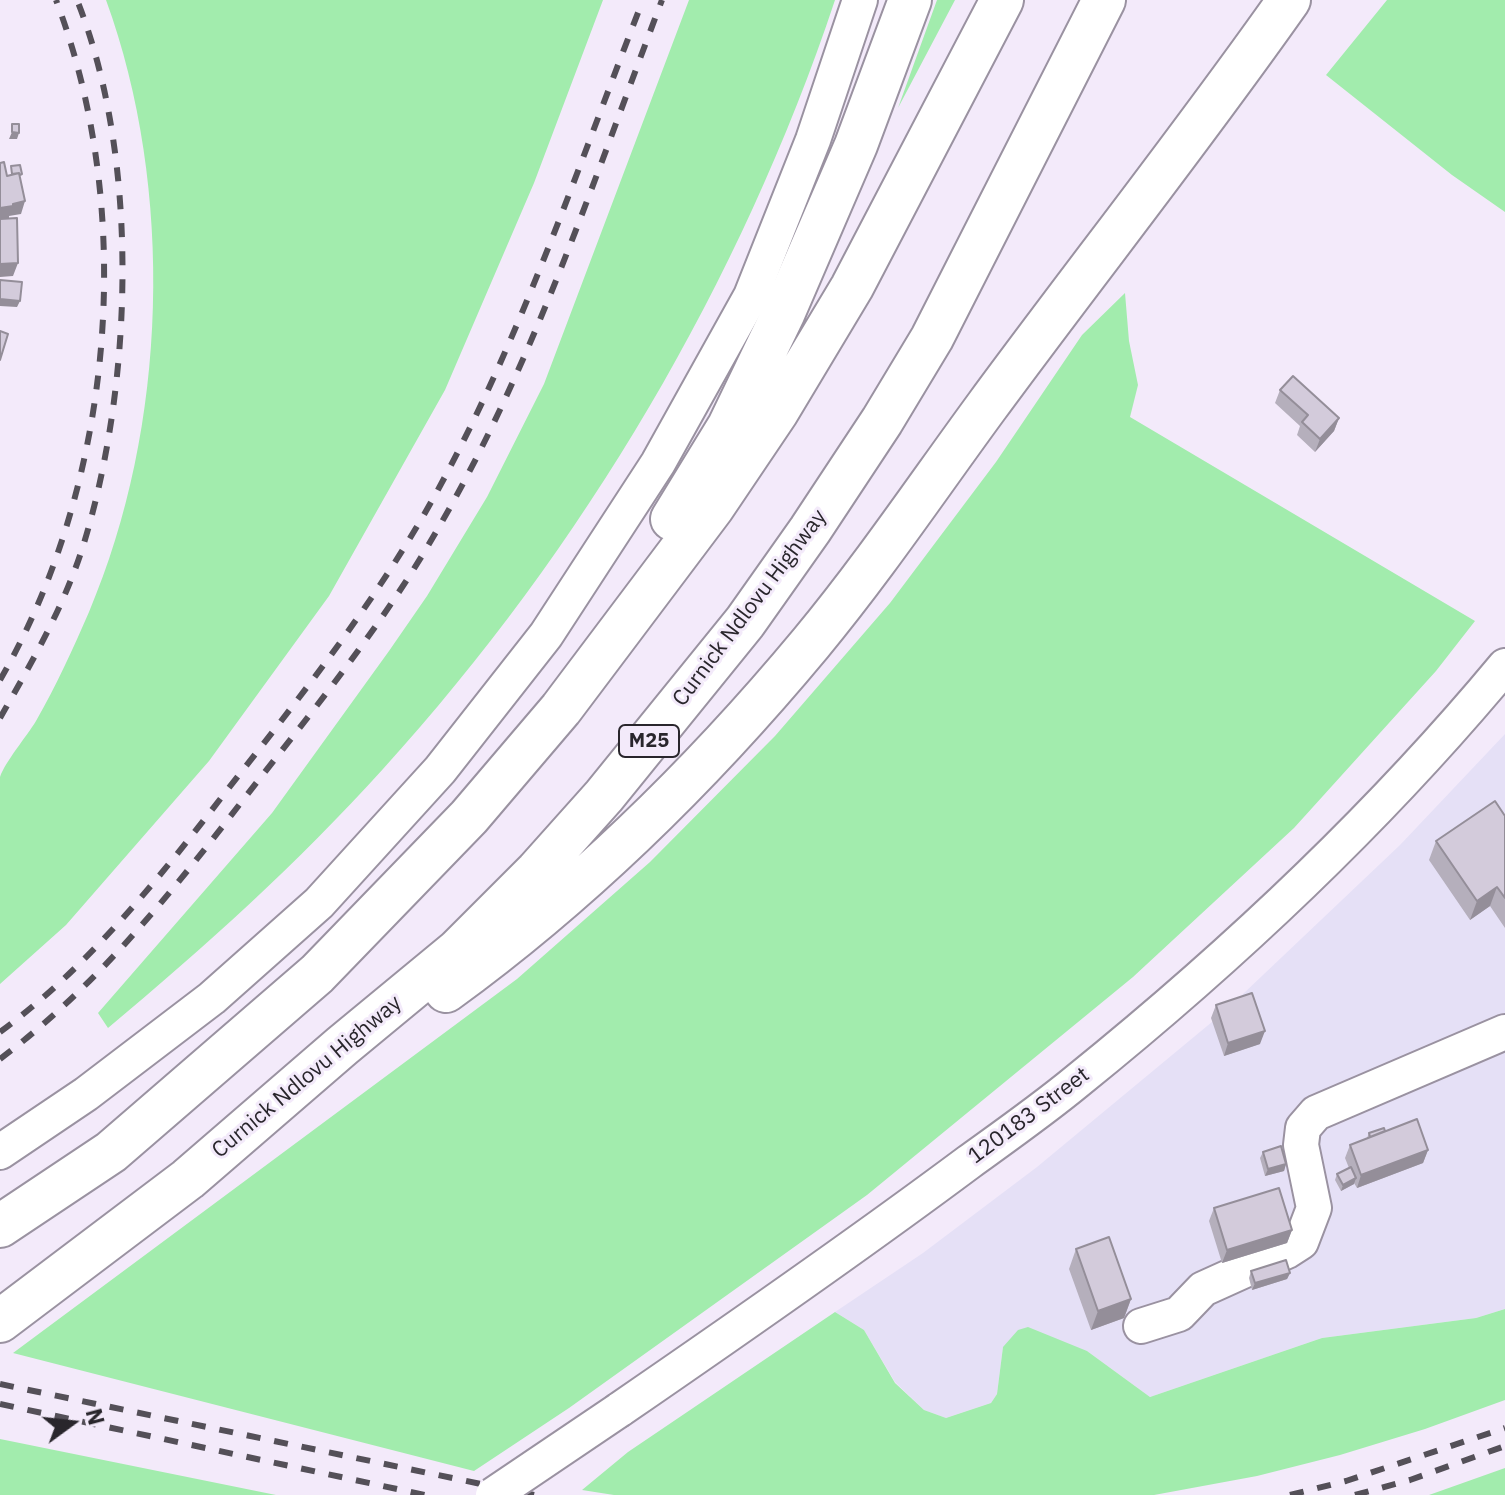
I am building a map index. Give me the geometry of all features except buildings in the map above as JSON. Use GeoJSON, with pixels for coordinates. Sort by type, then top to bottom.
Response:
{"type":"FeatureCollection","features":[{"type":"Feature","properties":{"kind":"main road"},"geometry":{"type":"LineString","coordinates":[[542,732],[729,426],[784,312],[856,145],[910,0]]}},
{"type":"Feature","properties":{"kind":"main road"},"geometry":{"type":"LineString","coordinates":[[0,1226],[111,1152],[317,974],[469,817],[542,732],[713,507],[777,412],[852,287],[1002,0]]}},
{"type":"Feature","properties":{"kind":"main road","name":"Curnick Ndlovu Highway"},"geometry":{"type":"LineString","coordinates":[[0,1321],[188,1179],[457,951],[537,871],[604,796],[745,622],[882,421],[932,338],[1104,0]]}},
{"type":"Feature","properties":{"kind":"main road"},"geometry":{"type":"LineString","coordinates":[[188,1179],[509,945],[642,828],[708,758],[811,643],[904,522],[1289,0]]}},
{"type":"Feature","properties":{"kind":"street"},"geometry":{"type":"LineString","coordinates":[[0,1152],[86,1094],[212,998],[319,903],[440,770],[546,635],[658,463],[751,296],[813,140],[860,0]]}},
{"type":"Feature","properties":{"kind":"street","name":"120183 Street"},"geometry":{"type":"LineString","coordinates":[[493,1495],[889,1222],[1074,1084],[1184,993],[1333,855],[1462,717],[1505,666]]}},
{"type":"Feature","properties":{"kind":"street"},"geometry":{"type":"LineString","coordinates":[[1141,1326],[1179,1314],[1203,1289],[1301,1242],[1314,1208],[1301,1145],[1303,1128],[1316,1113],[1505,1032]]}},
{"type":"Feature","properties":{"kind":"shaded area"},"geometry":{"type":"Polygon","coordinates":[[[1505,734],[1505,1309],[1476,1318],[1322,1338],[1150,1397],[1087,1351],[1003,1347],[997,1394],[991,1403],[946,1418],[924,1410],[895,1382],[864,1330],[835,1312],[923,1253],[1037,1167],[1224,1012],[1400,845],[1505,734]]]}},
{"type":"Feature","properties":{"kind":"green space"},"geometry":{"type":"Polygon","coordinates":[[[106,0],[603,0],[534,183],[445,390],[329,596],[209,761],[66,925],[0,984],[0,777],[43,708],[89,612],[115,540],[135,465],[147,387],[153,308],[152,228],[144,149],[128,73],[106,0]]]}},
{"type":"Feature","properties":{"kind":"green space"},"geometry":{"type":"Polygon","coordinates":[[[689,0],[835,0],[797,105],[753,208],[649,408],[525,596],[456,684],[383,769],[318,838],[250,903],[108,1028],[98,1013],[272,813],[427,596],[487,497],[544,384],[689,0]]]}},
{"type":"Feature","properties":{"kind":"green space"},"geometry":{"type":"Polygon","coordinates":[[[937,0],[955,0],[898,108],[937,0]]]}},
{"type":"Feature","properties":{"kind":"green space"},"geometry":{"type":"Polygon","coordinates":[[[1387,0],[1505,0],[1505,212],[1452,175],[1326,75],[1387,0]]]}},
{"type":"Feature","properties":{"kind":"green space"},"geometry":{"type":"Polygon","coordinates":[[[1125,293],[1129,341],[1138,385],[1130,417],[1475,621],[1436,671],[1294,828],[1133,977],[867,1195],[569,1408],[474,1471],[13,1353],[517,979],[650,862],[775,736],[890,603],[996,462],[1082,335],[1125,293]]]}},
{"type":"Feature","properties":{"kind":"green space"},"geometry":{"type":"Polygon","coordinates":[[[1505,1309],[1505,1400],[1425,1429],[1257,1476],[1154,1495],[614,1495],[582,1490],[628,1452],[835,1312],[864,1330],[895,1383],[924,1410],[946,1418],[991,1403],[997,1394],[1003,1347],[1018,1330],[1028,1327],[1087,1351],[1150,1397],[1322,1338],[1476,1318],[1505,1309]]]}},
{"type":"Feature","properties":{"kind":"green space"},"geometry":{"type":"Polygon","coordinates":[[[0,1439],[276,1495],[0,1495],[0,1439]]]}},
{"type":"Feature","properties":{"kind":"green space"},"geometry":{"type":"Polygon","coordinates":[[[1505,1468],[1505,1495],[1429,1495],[1505,1468]]]}},
{"type":"Feature","properties":{"kind":"railway"},"geometry":{"type":"LineString","coordinates":[[0,680],[38,603],[68,521],[89,434],[101,346],[104,257],[97,168],[82,82],[56,0]]}},
{"type":"Feature","properties":{"kind":"railway"},"geometry":{"type":"LineString","coordinates":[[0,718],[47,633],[84,543],[100,480],[120,342],[120,199],[112,129],[97,62],[77,0]]}},
{"type":"Feature","properties":{"kind":"railway"},"geometry":{"type":"LineString","coordinates":[[0,1032],[64,979],[150,887],[317,674],[400,554],[449,469],[504,355],[643,0]]}},
{"type":"Feature","properties":{"kind":"railway"},"geometry":{"type":"LineString","coordinates":[[0,1059],[68,1001],[159,905],[344,670],[415,568],[471,469],[532,338],[662,0]]}},
{"type":"Feature","properties":{"kind":"railway"},"geometry":{"type":"LineString","coordinates":[[0,1384],[534,1495]]}},
{"type":"Feature","properties":{"kind":"railway"},"geometry":{"type":"LineString","coordinates":[[0,1404],[425,1495]]}},
{"type":"Feature","properties":{"kind":"railway"},"geometry":{"type":"LineString","coordinates":[[1290,1495],[1346,1481],[1505,1428]]}},
{"type":"Feature","properties":{"kind":"railway"},"geometry":{"type":"LineString","coordinates":[[1355,1495],[1410,1480],[1505,1446]]}}]}
